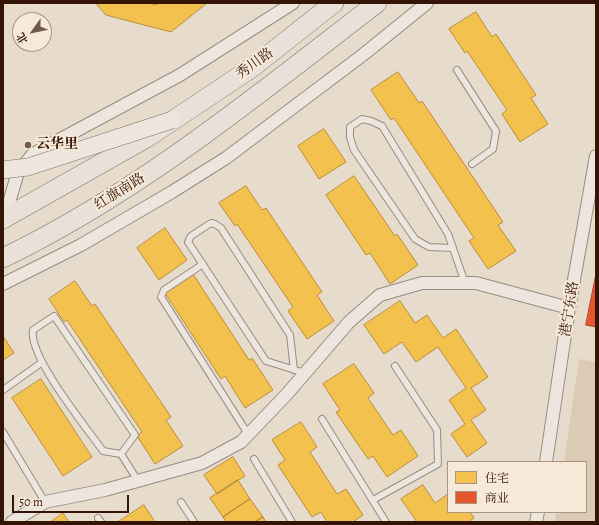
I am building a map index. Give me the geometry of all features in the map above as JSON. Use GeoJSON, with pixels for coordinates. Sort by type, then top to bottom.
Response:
{"type":"FeatureCollection","features":[{"type":"Feature","properties":{"kind":"main road","name":"秀川路"},"geometry":{"type":"LineString","coordinates":[[172,120],[253,67],[334,3]]}},
{"type":"Feature","properties":{"kind":"main road","name":"秀川路"},"geometry":{"type":"LineString","coordinates":[[230,116],[377,3]]}},
{"type":"Feature","properties":{"kind":"main road","name":"红旗南路"},"geometry":{"type":"LineString","coordinates":[[3,258],[92,210],[170,161],[230,116]]}},
{"type":"Feature","properties":{"kind":"main road"},"geometry":{"type":"LineString","coordinates":[[3,170],[28,167],[172,120]]}},
{"type":"Feature","properties":{"kind":"main road"},"geometry":{"type":"LineString","coordinates":[[3,220],[128,150],[172,120]]}},
{"type":"Feature","properties":{"kind":"street"},"geometry":{"type":"LineString","coordinates":[[3,211],[8,206],[18,172],[33,154],[180,76],[278,7],[293,3]]}},
{"type":"Feature","properties":{"kind":"street"},"geometry":{"type":"LineString","coordinates":[[3,284],[45,264],[93,238],[172,192],[226,158],[364,54],[427,3]]}},
{"type":"Feature","properties":{"kind":"street","name":"港宁东路"},"geometry":{"type":"LineString","coordinates":[[546,461],[569,308],[596,156]]}},
{"type":"Feature","properties":{"kind":"street"},"geometry":{"type":"LineString","coordinates":[[12,522],[45,502],[138,481],[202,463],[240,442],[299,371],[348,322],[380,295],[422,282],[476,283],[569,308]]}},
{"type":"Feature","properties":{"kind":"lane"},"geometry":{"type":"LineString","coordinates":[[457,70],[496,131],[493,149],[472,164]]}},
{"type":"Feature","properties":{"kind":"lane"},"geometry":{"type":"LineString","coordinates":[[452,248],[429,247],[415,239],[354,150],[350,137],[350,127],[362,119],[382,126],[448,234],[464,283]]}},
{"type":"Feature","properties":{"kind":"lane"},"geometry":{"type":"LineString","coordinates":[[211,223],[221,228],[290,335],[299,371],[266,361],[188,242],[191,236],[211,223]]}},
{"type":"Feature","properties":{"kind":"lane"},"geometry":{"type":"LineString","coordinates":[[203,264],[164,290],[161,297],[248,434]]}},
{"type":"Feature","properties":{"kind":"lane"},"geometry":{"type":"LineString","coordinates":[[121,454],[135,436],[54,316],[33,330],[31,338],[42,363],[103,451],[121,454],[138,481]]}},
{"type":"Feature","properties":{"kind":"lane"},"geometry":{"type":"LineString","coordinates":[[3,390],[42,363]]}},
{"type":"Feature","properties":{"kind":"lane"},"geometry":{"type":"LineString","coordinates":[[372,500],[438,464],[437,430],[395,366]]}},
{"type":"Feature","properties":{"kind":"lane"},"geometry":{"type":"LineString","coordinates":[[322,419],[386,522]]}},
{"type":"Feature","properties":{"kind":"lane"},"geometry":{"type":"LineString","coordinates":[[3,432],[45,502]]}},
{"type":"Feature","properties":{"kind":"lane"},"geometry":{"type":"LineString","coordinates":[[254,459],[292,522]]}},
{"type":"Feature","properties":{"kind":"lane"},"geometry":{"type":"LineString","coordinates":[[181,502],[194,522]]}},
{"type":"Feature","properties":{"kind":"shaded area"},"geometry":{"type":"Polygon","coordinates":[[[579,359],[596,362],[596,522],[555,522],[556,513],[587,513],[587,461],[564,461],[579,359]]]}},
{"type":"Feature","properties":{"kind":"building: 住宅"},"geometry":{"type":"Polygon","coordinates":[[[96,3],[148,3],[156,5],[159,3],[207,3],[171,32],[106,15],[96,3]]]}},
{"type":"Feature","properties":{"kind":"building: 住宅"},"geometry":{"type":"Polygon","coordinates":[[[476,12],[492,37],[496,34],[536,95],[531,98],[548,124],[520,142],[502,114],[507,110],[467,51],[465,53],[449,29],[476,12]]]}},
{"type":"Feature","properties":{"kind":"building: 住宅"},"geometry":{"type":"Polygon","coordinates":[[[398,72],[419,103],[422,101],[503,222],[498,225],[516,251],[488,269],[469,241],[474,238],[394,118],[391,120],[371,90],[398,72]]]}},
{"type":"Feature","properties":{"kind":"building: 住宅"},"geometry":{"type":"Polygon","coordinates":[[[324,129],[346,162],[319,179],[298,146],[324,129]]]}},
{"type":"Feature","properties":{"kind":"building: 住宅"},"geometry":{"type":"Polygon","coordinates":[[[354,176],[395,236],[397,234],[418,265],[390,284],[370,253],[366,255],[326,195],[354,176]]]}},
{"type":"Feature","properties":{"kind":"building: 住宅"},"geometry":{"type":"Polygon","coordinates":[[[246,186],[262,210],[266,208],[322,292],[317,295],[334,321],[307,339],[288,311],[293,307],[237,224],[235,226],[219,203],[246,186]]]}},
{"type":"Feature","properties":{"kind":"building: 住宅"},"geometry":{"type":"Polygon","coordinates":[[[165,228],[187,260],[159,280],[137,248],[165,228]]]}},
{"type":"Feature","properties":{"kind":"building: 住宅"},"geometry":{"type":"Polygon","coordinates":[[[193,274],[249,360],[252,358],[273,390],[245,408],[225,376],[221,379],[165,293],[193,274]]]}},
{"type":"Feature","properties":{"kind":"building: 住宅"},"geometry":{"type":"Polygon","coordinates":[[[75,281],[92,306],[95,304],[171,417],[166,420],[183,446],[155,464],[137,436],[142,432],[67,320],[64,322],[49,299],[75,281]]]}},
{"type":"Feature","properties":{"kind":"building: 住宅"},"geometry":{"type":"Polygon","coordinates":[[[400,301],[415,323],[427,315],[443,338],[456,329],[488,377],[471,388],[486,410],[471,420],[487,443],[467,457],[451,434],[465,424],[449,400],[466,388],[438,347],[416,362],[402,342],[384,354],[364,325],[400,301]]]}},
{"type":"Feature","properties":{"kind":"building: 住宅"},"geometry":{"type":"Polygon","coordinates":[[[3,336],[14,353],[3,360],[3,336]]]}},
{"type":"Feature","properties":{"kind":"building: 住宅"},"geometry":{"type":"Polygon","coordinates":[[[354,364],[374,393],[368,398],[393,435],[401,430],[418,456],[387,477],[373,456],[368,459],[336,412],[340,410],[323,384],[354,364]]]}},
{"type":"Feature","properties":{"kind":"building: 住宅"},"geometry":{"type":"Polygon","coordinates":[[[41,379],[92,457],[63,476],[12,398],[41,379]]]}},
{"type":"Feature","properties":{"kind":"building: 住宅"},"geometry":{"type":"Polygon","coordinates":[[[301,422],[317,447],[310,452],[337,494],[346,489],[363,515],[353,522],[327,522],[321,512],[312,517],[278,465],[285,460],[272,440],[301,422]]]}},
{"type":"Feature","properties":{"kind":"building: 住宅"},"geometry":{"type":"Polygon","coordinates":[[[233,457],[245,476],[217,494],[204,475],[233,457]]]}},
{"type":"Feature","properties":{"kind":"building: 住宅"},"geometry":{"type":"Polygon","coordinates":[[[238,480],[250,499],[223,517],[210,498],[238,480]]]}},
{"type":"Feature","properties":{"kind":"building: 住宅"},"geometry":{"type":"Polygon","coordinates":[[[423,485],[435,503],[447,495],[447,513],[471,513],[474,518],[468,522],[417,522],[401,499],[423,485]]]}},
{"type":"Feature","properties":{"kind":"building: 住宅"},"geometry":{"type":"Polygon","coordinates":[[[250,499],[263,517],[255,522],[226,522],[223,517],[250,499]]]}},
{"type":"Feature","properties":{"kind":"building: 住宅"},"geometry":{"type":"Polygon","coordinates":[[[144,505],[155,522],[118,522],[144,505]]]}},
{"type":"Feature","properties":{"kind":"building: 住宅"},"geometry":{"type":"Polygon","coordinates":[[[63,513],[69,522],[51,522],[63,513]]]}},
{"type":"Feature","properties":{"kind":"building: 住宅"},"geometry":{"type":"Polygon","coordinates":[[[263,517],[266,522],[255,522],[263,517]]]}},
{"type":"Feature","properties":{"kind":"building: 商业"},"geometry":{"type":"Polygon","coordinates":[[[596,274],[596,327],[586,325],[596,274]]]}},
{"type":"Feature","properties":{"kind":"place","name":"云华里"},"geometry":{"type":"Point","coordinates":[28,145]}}]}
